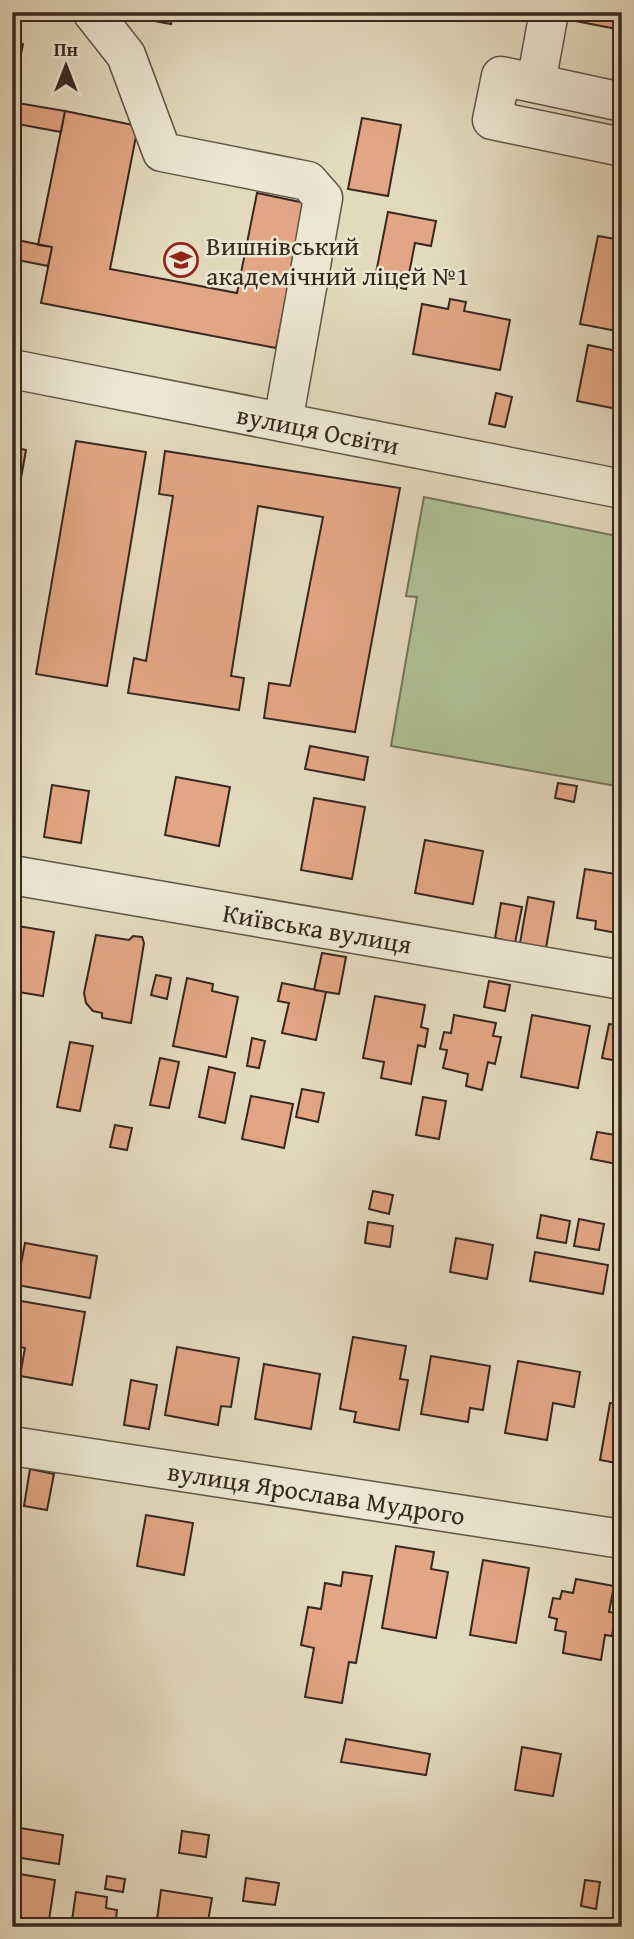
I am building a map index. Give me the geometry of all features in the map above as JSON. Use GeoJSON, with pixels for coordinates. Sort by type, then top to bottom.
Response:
{"type":"FeatureCollection","features":[{"type":"Feature","properties":{"kind":"street"},"geometry":{"type":"LineString","coordinates":[[92,12],[126,55],[162,152],[308,181],[323,198],[283,422]]}},
{"type":"Feature","properties":{"kind":"street"},"geometry":{"type":"LineString","coordinates":[[536,83],[550,12]]}},
{"type":"Feature","properties":{"kind":"street"},"geometry":{"type":"LineString","coordinates":[[622,102],[501,76],[492,120],[622,147]]}},
{"type":"Feature","properties":{"kind":"street","name":"вулиця Освіти"},"geometry":{"type":"LineString","coordinates":[[12,369],[622,489]]}},
{"type":"Feature","properties":{"kind":"street","name":"Київська вулиця"},"geometry":{"type":"LineString","coordinates":[[12,875],[622,980]]}},
{"type":"Feature","properties":{"kind":"street","name":"вулиця Ярослава Мудрого"},"geometry":{"type":"LineString","coordinates":[[12,1446],[622,1539]]}},
{"type":"Feature","properties":{"kind":"green space"},"geometry":{"type":"Polygon","coordinates":[[[424,497],[622,537],[622,787],[391,746],[417,597],[406,596],[424,497]]]}},
{"type":"Feature","properties":{"kind":"building"},"geometry":{"type":"Polygon","coordinates":[[[128,12],[173,12],[171,24],[127,16],[128,12]]]}},
{"type":"Feature","properties":{"kind":"building"},"geometry":{"type":"Polygon","coordinates":[[[577,12],[622,12],[622,30],[575,21],[577,12]]]}},
{"type":"Feature","properties":{"kind":"building"},"geometry":{"type":"Polygon","coordinates":[[[12,42],[23,44],[15,84],[12,83],[12,42]]]}},
{"type":"Feature","properties":{"kind":"building"},"geometry":{"type":"Polygon","coordinates":[[[12,102],[65,111],[61,132],[12,123],[12,102]]]}},
{"type":"Feature","properties":{"kind":"building"},"geometry":{"type":"Polygon","coordinates":[[[65,111],[138,126],[110,269],[237,293],[257,193],[305,203],[276,348],[41,303],[52,247],[38,245],[65,111]]]}},
{"type":"Feature","properties":{"kind":"building"},"geometry":{"type":"Polygon","coordinates":[[[362,118],[401,125],[388,196],[348,189],[362,118]]]}},
{"type":"Feature","properties":{"kind":"building"},"geometry":{"type":"Polygon","coordinates":[[[388,212],[436,221],[431,246],[415,243],[406,289],[374,283],[388,212]]]}},
{"type":"Feature","properties":{"kind":"building"},"geometry":{"type":"Polygon","coordinates":[[[598,236],[622,240],[622,332],[580,324],[598,236]]]}},
{"type":"Feature","properties":{"kind":"building"},"geometry":{"type":"Polygon","coordinates":[[[12,239],[52,247],[48,266],[12,259],[12,239]]]}},
{"type":"Feature","properties":{"kind":"building"},"geometry":{"type":"Polygon","coordinates":[[[450,299],[466,302],[464,311],[510,320],[500,370],[413,354],[422,304],[448,309],[450,299]]]}},
{"type":"Feature","properties":{"kind":"building"},"geometry":{"type":"Polygon","coordinates":[[[588,345],[622,352],[622,410],[577,401],[588,345]]]}},
{"type":"Feature","properties":{"kind":"building"},"geometry":{"type":"Polygon","coordinates":[[[496,393],[512,397],[505,427],[489,424],[496,393]]]}},
{"type":"Feature","properties":{"kind":"building"},"geometry":{"type":"Polygon","coordinates":[[[76,441],[146,452],[107,686],[36,674],[76,441]]]}},
{"type":"Feature","properties":{"kind":"building"},"geometry":{"type":"Polygon","coordinates":[[[12,447],[26,450],[17,500],[12,499],[12,447]]]}},
{"type":"Feature","properties":{"kind":"building"},"geometry":{"type":"Polygon","coordinates":[[[165,451],[400,488],[355,732],[264,718],[269,683],[290,686],[323,517],[258,506],[231,676],[244,678],[239,710],[128,693],[134,658],[146,661],[173,496],[159,494],[165,451]]]}},
{"type":"Feature","properties":{"kind":"building"},"geometry":{"type":"Polygon","coordinates":[[[310,746],[368,757],[364,780],[305,769],[310,746]]]}},
{"type":"Feature","properties":{"kind":"building"},"geometry":{"type":"Polygon","coordinates":[[[176,777],[230,787],[219,846],[165,835],[176,777]]]}},
{"type":"Feature","properties":{"kind":"building"},"geometry":{"type":"Polygon","coordinates":[[[558,783],[577,786],[574,802],[555,798],[558,783]]]}},
{"type":"Feature","properties":{"kind":"building"},"geometry":{"type":"Polygon","coordinates":[[[52,785],[89,791],[81,843],[44,837],[52,785]]]}},
{"type":"Feature","properties":{"kind":"building"},"geometry":{"type":"Polygon","coordinates":[[[314,798],[365,807],[352,879],[301,870],[314,798]]]}},
{"type":"Feature","properties":{"kind":"building"},"geometry":{"type":"Polygon","coordinates":[[[425,840],[483,851],[473,904],[415,893],[425,840]]]}},
{"type":"Feature","properties":{"kind":"building"},"geometry":{"type":"Polygon","coordinates":[[[585,869],[622,875],[622,934],[595,929],[596,921],[577,918],[585,869]]]}},
{"type":"Feature","properties":{"kind":"building"},"geometry":{"type":"Polygon","coordinates":[[[528,897],[554,902],[546,948],[520,943],[528,897]]]}},
{"type":"Feature","properties":{"kind":"building"},"geometry":{"type":"Polygon","coordinates":[[[501,903],[522,907],[515,943],[495,938],[501,903]]]}},
{"type":"Feature","properties":{"kind":"building"},"geometry":{"type":"Polygon","coordinates":[[[12,925],[54,932],[43,996],[12,991],[12,925]]]}},
{"type":"Feature","properties":{"kind":"building"},"geometry":{"type":"Polygon","coordinates":[[[96,935],[129,940],[133,936],[142,937],[144,943],[131,1023],[102,1018],[102,1013],[93,1011],[86,1003],[84,993],[96,935]]]}},
{"type":"Feature","properties":{"kind":"building"},"geometry":{"type":"Polygon","coordinates":[[[322,953],[346,957],[339,994],[314,990],[322,953]]]}},
{"type":"Feature","properties":{"kind":"building"},"geometry":{"type":"Polygon","coordinates":[[[156,975],[171,978],[167,999],[151,995],[156,975]]]}},
{"type":"Feature","properties":{"kind":"building"},"geometry":{"type":"Polygon","coordinates":[[[187,978],[213,984],[212,991],[238,997],[226,1057],[173,1046],[187,978]]]}},
{"type":"Feature","properties":{"kind":"building"},"geometry":{"type":"Polygon","coordinates":[[[489,981],[510,985],[505,1011],[484,1007],[489,981]]]}},
{"type":"Feature","properties":{"kind":"building"},"geometry":{"type":"Polygon","coordinates":[[[282,983],[326,992],[316,1040],[282,1033],[289,1003],[278,1001],[282,983]]]}},
{"type":"Feature","properties":{"kind":"building"},"geometry":{"type":"Polygon","coordinates":[[[375,996],[425,1005],[421,1027],[428,1029],[425,1047],[418,1045],[411,1084],[381,1078],[384,1062],[363,1058],[375,996]]]}},
{"type":"Feature","properties":{"kind":"building"},"geometry":{"type":"Polygon","coordinates":[[[454,1015],[496,1023],[493,1036],[501,1037],[495,1064],[488,1062],[482,1090],[466,1086],[468,1074],[443,1068],[447,1050],[440,1049],[444,1032],[451,1033],[454,1015]]]}},
{"type":"Feature","properties":{"kind":"building"},"geometry":{"type":"Polygon","coordinates":[[[532,1015],[590,1026],[578,1088],[521,1077],[532,1015]]]}},
{"type":"Feature","properties":{"kind":"building"},"geometry":{"type":"Polygon","coordinates":[[[609,1024],[622,1026],[622,1062],[602,1058],[609,1024]]]}},
{"type":"Feature","properties":{"kind":"building"},"geometry":{"type":"Polygon","coordinates":[[[252,1038],[265,1041],[259,1068],[247,1066],[252,1038]]]}},
{"type":"Feature","properties":{"kind":"building"},"geometry":{"type":"Polygon","coordinates":[[[70,1042],[93,1046],[80,1111],[57,1107],[70,1042]]]}},
{"type":"Feature","properties":{"kind":"building"},"geometry":{"type":"Polygon","coordinates":[[[160,1058],[179,1062],[169,1108],[150,1105],[160,1058]]]}},
{"type":"Feature","properties":{"kind":"building"},"geometry":{"type":"Polygon","coordinates":[[[209,1067],[235,1073],[225,1123],[199,1117],[209,1067]]]}},
{"type":"Feature","properties":{"kind":"building"},"geometry":{"type":"Polygon","coordinates":[[[302,1089],[324,1093],[318,1122],[296,1117],[302,1089]]]}},
{"type":"Feature","properties":{"kind":"building"},"geometry":{"type":"Polygon","coordinates":[[[251,1096],[293,1104],[284,1148],[242,1139],[251,1096]]]}},
{"type":"Feature","properties":{"kind":"building"},"geometry":{"type":"Polygon","coordinates":[[[423,1097],[446,1101],[439,1139],[416,1135],[423,1097]]]}},
{"type":"Feature","properties":{"kind":"building"},"geometry":{"type":"Polygon","coordinates":[[[115,1125],[132,1128],[127,1150],[110,1147],[115,1125]]]}},
{"type":"Feature","properties":{"kind":"building"},"geometry":{"type":"Polygon","coordinates":[[[597,1132],[622,1136],[622,1165],[591,1159],[597,1132]]]}},
{"type":"Feature","properties":{"kind":"building"},"geometry":{"type":"Polygon","coordinates":[[[373,1191],[393,1195],[389,1214],[369,1209],[373,1191]]]}},
{"type":"Feature","properties":{"kind":"building"},"geometry":{"type":"Polygon","coordinates":[[[541,1215],[570,1221],[566,1243],[537,1238],[541,1215]]]}},
{"type":"Feature","properties":{"kind":"building"},"geometry":{"type":"Polygon","coordinates":[[[579,1219],[604,1224],[599,1250],[574,1246],[579,1219]]]}},
{"type":"Feature","properties":{"kind":"building"},"geometry":{"type":"Polygon","coordinates":[[[368,1222],[393,1226],[390,1247],[365,1243],[368,1222]]]}},
{"type":"Feature","properties":{"kind":"building"},"geometry":{"type":"Polygon","coordinates":[[[456,1238],[493,1245],[487,1279],[450,1272],[456,1238]]]}},
{"type":"Feature","properties":{"kind":"building"},"geometry":{"type":"Polygon","coordinates":[[[25,1243],[97,1256],[90,1298],[17,1285],[25,1243]]]}},
{"type":"Feature","properties":{"kind":"building"},"geometry":{"type":"Polygon","coordinates":[[[535,1252],[608,1265],[603,1294],[530,1281],[535,1252]]]}},
{"type":"Feature","properties":{"kind":"building"},"geometry":{"type":"Polygon","coordinates":[[[15,1300],[85,1312],[72,1385],[20,1376],[25,1348],[12,1345],[15,1300]]]}},
{"type":"Feature","properties":{"kind":"building"},"geometry":{"type":"Polygon","coordinates":[[[353,1337],[406,1346],[400,1379],[408,1380],[399,1430],[354,1422],[356,1412],[340,1409],[353,1337]]]}},
{"type":"Feature","properties":{"kind":"building"},"geometry":{"type":"Polygon","coordinates":[[[177,1347],[239,1358],[231,1407],[221,1406],[218,1425],[165,1415],[177,1347]]]}},
{"type":"Feature","properties":{"kind":"building"},"geometry":{"type":"Polygon","coordinates":[[[431,1356],[490,1366],[483,1410],[470,1408],[468,1422],[421,1414],[431,1356]]]}},
{"type":"Feature","properties":{"kind":"building"},"geometry":{"type":"Polygon","coordinates":[[[518,1361],[580,1372],[574,1407],[553,1403],[547,1440],[505,1433],[518,1361]]]}},
{"type":"Feature","properties":{"kind":"building"},"geometry":{"type":"Polygon","coordinates":[[[264,1364],[320,1374],[311,1429],[255,1419],[264,1364]]]}},
{"type":"Feature","properties":{"kind":"building"},"geometry":{"type":"Polygon","coordinates":[[[131,1380],[157,1385],[149,1429],[124,1425],[131,1380]]]}},
{"type":"Feature","properties":{"kind":"building"},"geometry":{"type":"Polygon","coordinates":[[[610,1403],[622,1405],[622,1464],[600,1460],[610,1403]]]}},
{"type":"Feature","properties":{"kind":"building"},"geometry":{"type":"Polygon","coordinates":[[[30,1469],[54,1474],[47,1510],[24,1506],[30,1469]]]}},
{"type":"Feature","properties":{"kind":"building"},"geometry":{"type":"Polygon","coordinates":[[[146,1515],[193,1523],[184,1575],[137,1566],[146,1515]]]}},
{"type":"Feature","properties":{"kind":"building"},"geometry":{"type":"Polygon","coordinates":[[[396,1546],[434,1552],[431,1569],[448,1572],[436,1638],[382,1628],[396,1546]]]}},
{"type":"Feature","properties":{"kind":"building"},"geometry":{"type":"Polygon","coordinates":[[[483,1560],[529,1568],[516,1643],[470,1635],[483,1560]]]}},
{"type":"Feature","properties":{"kind":"building"},"geometry":{"type":"Polygon","coordinates":[[[343,1572],[372,1576],[356,1663],[349,1662],[342,1703],[305,1697],[314,1648],[301,1645],[308,1607],[321,1609],[325,1583],[341,1586],[343,1572]]]}},
{"type":"Feature","properties":{"kind":"building"},"geometry":{"type":"Polygon","coordinates":[[[576,1579],[614,1586],[609,1612],[616,1613],[612,1636],[605,1635],[601,1660],[563,1653],[566,1632],[555,1630],[557,1619],[549,1617],[553,1598],[560,1599],[562,1591],[573,1593],[576,1579]]]}},
{"type":"Feature","properties":{"kind":"building"},"geometry":{"type":"Polygon","coordinates":[[[346,1739],[430,1754],[426,1775],[341,1762],[346,1739]]]}},
{"type":"Feature","properties":{"kind":"building"},"geometry":{"type":"Polygon","coordinates":[[[522,1747],[561,1754],[553,1796],[515,1790],[522,1747]]]}},
{"type":"Feature","properties":{"kind":"building"},"geometry":{"type":"Polygon","coordinates":[[[20,1828],[63,1835],[59,1864],[15,1857],[20,1828]]]}},
{"type":"Feature","properties":{"kind":"building"},"geometry":{"type":"Polygon","coordinates":[[[182,1831],[209,1835],[206,1857],[179,1853],[182,1831]]]}},
{"type":"Feature","properties":{"kind":"building"},"geometry":{"type":"Polygon","coordinates":[[[14,1873],[55,1880],[48,1927],[12,1927],[14,1873]]]}},
{"type":"Feature","properties":{"kind":"building"},"geometry":{"type":"Polygon","coordinates":[[[107,1876],[125,1879],[123,1892],[105,1889],[107,1876]]]}},
{"type":"Feature","properties":{"kind":"building"},"geometry":{"type":"Polygon","coordinates":[[[246,1878],[279,1883],[275,1905],[243,1901],[246,1878]]]}},
{"type":"Feature","properties":{"kind":"building"},"geometry":{"type":"Polygon","coordinates":[[[585,1880],[600,1882],[596,1909],[581,1906],[585,1880]]]}},
{"type":"Feature","properties":{"kind":"building"},"geometry":{"type":"Polygon","coordinates":[[[161,1890],[212,1898],[207,1927],[156,1927],[161,1890]]]}},
{"type":"Feature","properties":{"kind":"building"},"geometry":{"type":"Polygon","coordinates":[[[76,1892],[107,1897],[106,1908],[117,1910],[115,1927],[71,1927],[76,1892]]]}},
{"type":"Feature","properties":{"kind":"place","name":"Вишнівський академічний ліцей №1"},"geometry":{"type":"Point","coordinates":[181,260]}}]}
